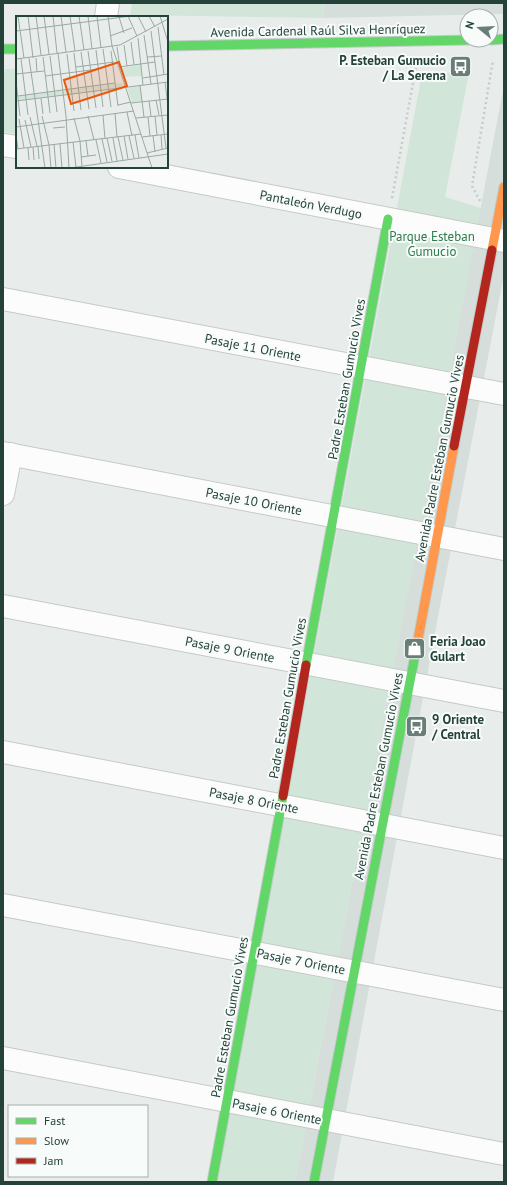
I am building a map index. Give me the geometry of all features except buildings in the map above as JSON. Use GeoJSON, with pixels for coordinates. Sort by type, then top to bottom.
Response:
{"type":"FeatureCollection","features":[{"type":"Feature","properties":{"kind":"street"},"geometry":{"type":"LineString","coordinates":[[106,16],[108,3]]}},
{"type":"Feature","properties":{"kind":"street","name":"Avenida Cardenal Raúl Silva Henríquez"},"geometry":{"type":"LineString","coordinates":[[168,46],[459,40]]}},
{"type":"Feature","properties":{"kind":"street"},"geometry":{"type":"LineString","coordinates":[[3,49],[16,49]]}},
{"type":"Feature","properties":{"kind":"street"},"geometry":{"type":"LineString","coordinates":[[3,145],[16,148]]}},
{"type":"Feature","properties":{"kind":"street","name":"Pantaleón Verdugo"},"geometry":{"type":"LineString","coordinates":[[124,168],[499,240]]}},
{"type":"Feature","properties":{"kind":"street","name":"Avenida Padre Esteban Gumucio Vives"},"geometry":{"type":"LineString","coordinates":[[314,1182],[466,387],[499,240],[504,186]]}},
{"type":"Feature","properties":{"kind":"street","name":"Padre Esteban Gumucio Vives"},"geometry":{"type":"LineString","coordinates":[[212,1182],[388,219]]}},
{"type":"Feature","properties":{"kind":"street","name":"Pasaje 11 Oriente"},"geometry":{"type":"LineString","coordinates":[[3,299],[504,394]]}},
{"type":"Feature","properties":{"kind":"street"},"geometry":{"type":"LineString","coordinates":[[3,494],[7,453]]}},
{"type":"Feature","properties":{"kind":"street","name":"Pasaje 10 Oriente"},"geometry":{"type":"LineString","coordinates":[[7,453],[504,549]]}},
{"type":"Feature","properties":{"kind":"street","name":"Pasaje 9 Oriente"},"geometry":{"type":"LineString","coordinates":[[3,606],[504,701]]}},
{"type":"Feature","properties":{"kind":"street","name":"Pasaje 8 Oriente"},"geometry":{"type":"LineString","coordinates":[[3,752],[504,848]]}},
{"type":"Feature","properties":{"kind":"street","name":"Pasaje 7 Oriente"},"geometry":{"type":"LineString","coordinates":[[3,905],[504,1000]]}},
{"type":"Feature","properties":{"kind":"street","name":"Pasaje 6 Oriente"},"geometry":{"type":"LineString","coordinates":[[3,1058],[504,1154]]}},
{"type":"Feature","properties":{"kind":"path"},"geometry":{"type":"LineString","coordinates":[[388,219],[418,55]]}},
{"type":"Feature","properties":{"kind":"shaded area"},"geometry":{"type":"Polygon","coordinates":[[[325,3],[504,3],[504,14],[499,14],[499,8],[459,8],[459,15],[322,18],[325,3]]]}},
{"type":"Feature","properties":{"kind":"shaded area","name":"Feria Joao Gulart"},"geometry":{"type":"Polygon","coordinates":[[[504,85],[504,274],[438,617],[333,1182],[295,1182],[504,85]]]}},
{"type":"Feature","properties":{"kind":"green space"},"geometry":{"type":"Polygon","coordinates":[[[132,3],[325,3],[322,18],[130,15],[132,3]]]}},
{"type":"Feature","properties":{"kind":"green space"},"geometry":{"type":"Polygon","coordinates":[[[5,69],[16,69],[16,134],[3,132],[3,77],[5,69]]]}},
{"type":"Feature","properties":{"kind":"green space","name":"Parque Esteban Gumucio"},"geometry":{"type":"Polygon","coordinates":[[[422,73],[469,73],[445,197],[481,208],[295,1182],[216,1182],[422,73]]]}},
{"type":"Feature","properties":{"kind":"traffic: fast"},"geometry":{"type":"LineString","coordinates":[[499,39],[504,39]]}},
{"type":"Feature","properties":{"kind":"traffic: fast"},"geometry":{"type":"LineString","coordinates":[[168,46],[459,40]]}},
{"type":"Feature","properties":{"kind":"traffic: fast"},"geometry":{"type":"LineString","coordinates":[[3,49],[16,49]]}},
{"type":"Feature","properties":{"kind":"traffic: fast"},"geometry":{"type":"LineString","coordinates":[[306,665],[388,219]]}},
{"type":"Feature","properties":{"kind":"traffic: fast"},"geometry":{"type":"LineString","coordinates":[[314,1182],[416,650]]}},
{"type":"Feature","properties":{"kind":"traffic: fast"},"geometry":{"type":"LineString","coordinates":[[212,1182],[283,796]]}},
{"type":"Feature","properties":{"kind":"traffic: slow"},"geometry":{"type":"LineString","coordinates":[[492,250],[504,187]]}},
{"type":"Feature","properties":{"kind":"traffic: slow"},"geometry":{"type":"LineString","coordinates":[[416,650],[454,446]]}},
{"type":"Feature","properties":{"kind":"traffic: jam"},"geometry":{"type":"LineString","coordinates":[[454,446],[492,250]]}},
{"type":"Feature","properties":{"kind":"traffic: jam"},"geometry":{"type":"LineString","coordinates":[[283,796],[306,665]]}},
{"type":"Feature","properties":{"kind":"place","name":"P. Esteban Gumucio / La Serena"},"geometry":{"type":"Point","coordinates":[461,67]}},
{"type":"Feature","properties":{"kind":"place","name":"Feria Joao Gulart"},"geometry":{"type":"Point","coordinates":[414,648]}},
{"type":"Feature","properties":{"kind":"place","name":"9 Oriente / Central"},"geometry":{"type":"Point","coordinates":[417,726]}}]}
